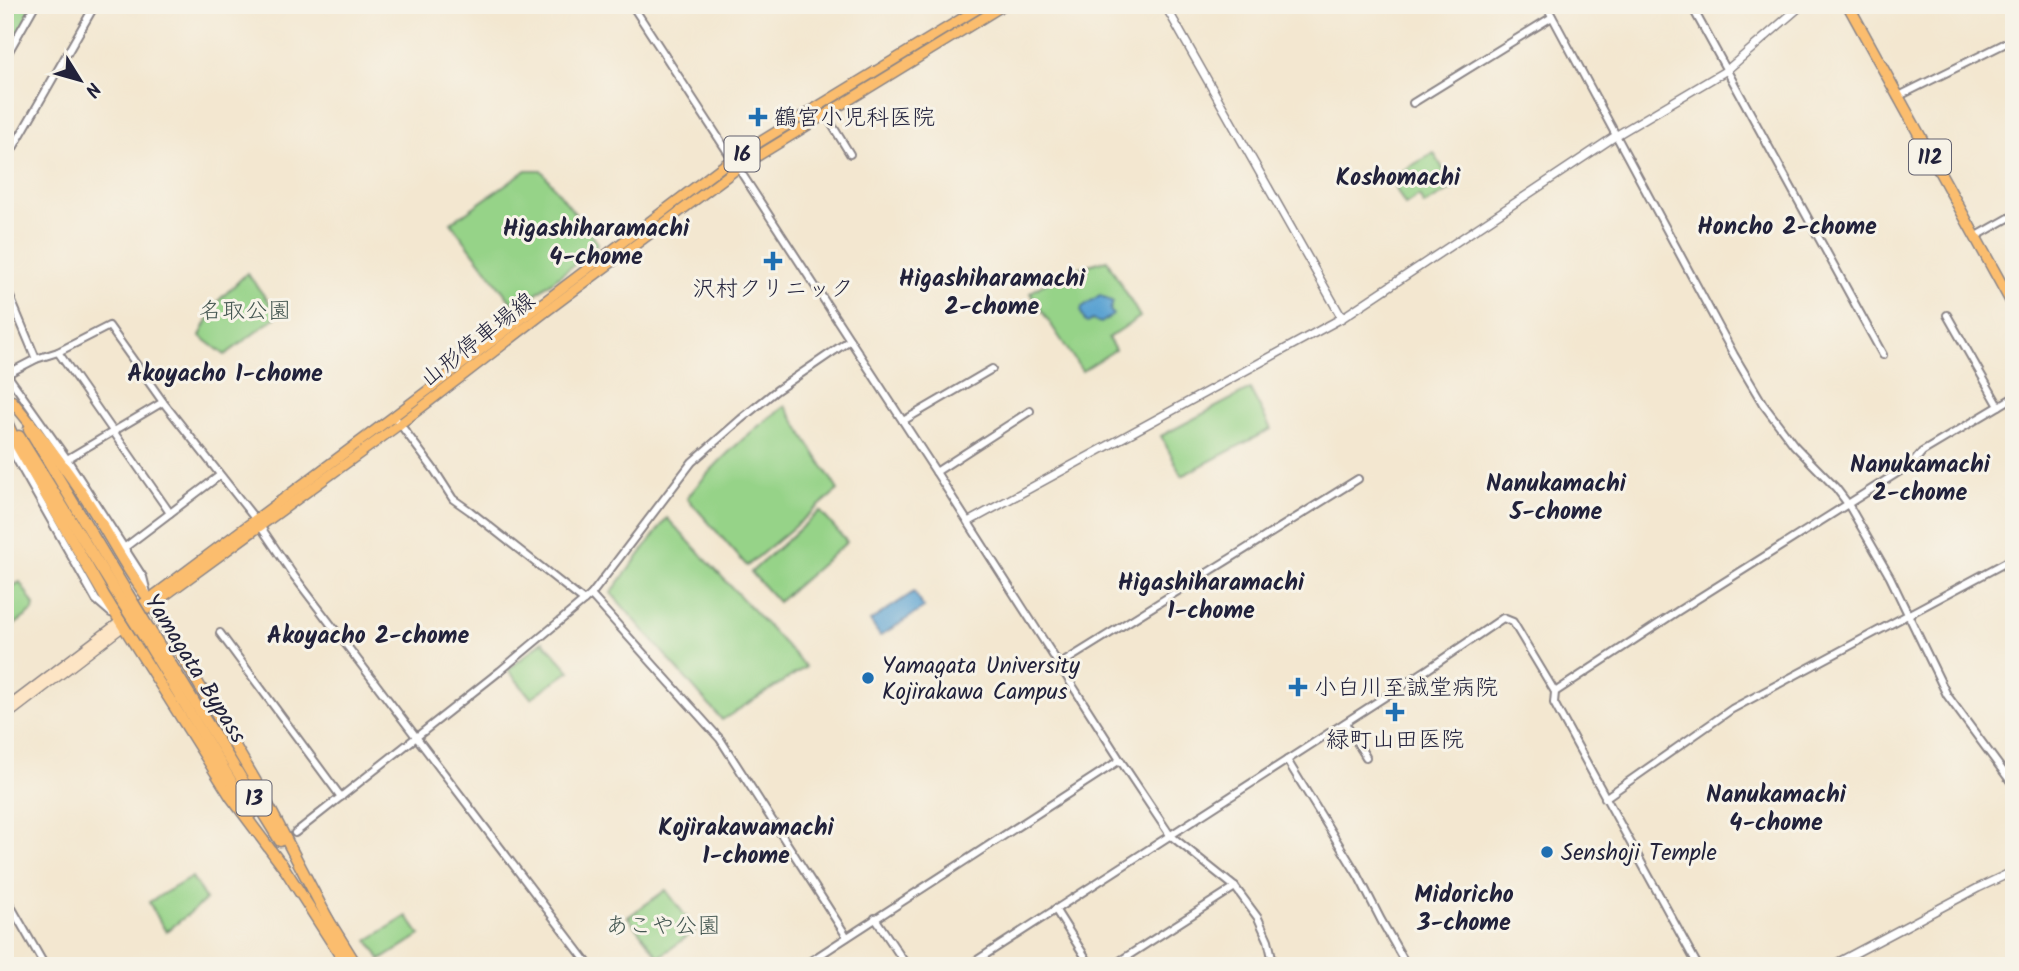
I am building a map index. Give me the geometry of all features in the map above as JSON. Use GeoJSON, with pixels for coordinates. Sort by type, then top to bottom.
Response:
{"type":"FeatureCollection","features":[{"type":"Feature","properties":{"kind":"highway","name":"112"},"geometry":{"type":"LineString","coordinates":[[1847,5],[2014,307]]}},
{"type":"Feature","properties":{"kind":"highway","name":"Yamagata Bypass"},"geometry":{"type":"LineString","coordinates":[[5,390],[124,596]]}},
{"type":"Feature","properties":{"kind":"highway"},"geometry":{"type":"LineString","coordinates":[[12,401],[43,438],[86,499],[136,583],[151,602],[255,780],[329,921]]}},
{"type":"Feature","properties":{"kind":"highway","name":"Yamagata Bypass"},"geometry":{"type":"LineString","coordinates":[[5,416],[124,596],[357,966]]}},
{"type":"Feature","properties":{"kind":"highway"},"geometry":{"type":"LineString","coordinates":[[5,416],[18,447],[123,624],[232,797],[284,868]]}},
{"type":"Feature","properties":{"kind":"highway","name":"Yamagata Bypass"},"geometry":{"type":"LineString","coordinates":[[147,633],[284,868],[347,966]]}},
{"type":"Feature","properties":{"kind":"main road","name":"山形停車場線"},"geometry":{"type":"LineString","coordinates":[[123,624],[544,313],[735,164],[984,5]]}},
{"type":"Feature","properties":{"kind":"main road","name":"山形停車場線"},"geometry":{"type":"LineString","coordinates":[[735,164],[826,115],[1004,5]]}},
{"type":"Feature","properties":{"kind":"main road"},"geometry":{"type":"LineString","coordinates":[[5,709],[123,624]]}},
{"type":"Feature","properties":{"kind":"main road"},"geometry":{"type":"LineString","coordinates":[[5,717],[123,624]]}},
{"type":"Feature","properties":{"kind":"street"},"geometry":{"type":"LineString","coordinates":[[5,58],[35,5]]}},
{"type":"Feature","properties":{"kind":"street"},"geometry":{"type":"LineString","coordinates":[[5,162],[95,5]]}},
{"type":"Feature","properties":{"kind":"street"},"geometry":{"type":"LineString","coordinates":[[632,5],[1170,835],[1235,887],[1258,918],[1268,940],[1274,966]]}},
{"type":"Feature","properties":{"kind":"street"},"geometry":{"type":"LineString","coordinates":[[1165,5],[1342,318]]}},
{"type":"Feature","properties":{"kind":"street"},"geometry":{"type":"LineString","coordinates":[[1546,5],[1721,332],[1763,404],[1794,445],[1848,504],[1870,540],[1947,695],[2014,786]]}},
{"type":"Feature","properties":{"kind":"street"},"geometry":{"type":"LineString","coordinates":[[1691,5],[1883,355]]}},
{"type":"Feature","properties":{"kind":"street"},"geometry":{"type":"LineString","coordinates":[[968,522],[1342,318],[1617,135],[1727,70],[1802,5]]}},
{"type":"Feature","properties":{"kind":"street"},"geometry":{"type":"LineString","coordinates":[[1413,103],[1552,17]]}},
{"type":"Feature","properties":{"kind":"street"},"geometry":{"type":"LineString","coordinates":[[1897,97],[2014,39]]}},
{"type":"Feature","properties":{"kind":"street"},"geometry":{"type":"LineString","coordinates":[[826,115],[850,154]]}},
{"type":"Feature","properties":{"kind":"street"},"geometry":{"type":"LineString","coordinates":[[1975,237],[2014,215]]}},
{"type":"Feature","properties":{"kind":"street"},"geometry":{"type":"LineString","coordinates":[[5,285],[36,359]]}},
{"type":"Feature","properties":{"kind":"street"},"geometry":{"type":"LineString","coordinates":[[1947,315],[1999,406]]}},
{"type":"Feature","properties":{"kind":"street"},"geometry":{"type":"LineString","coordinates":[[151,602],[143,577],[68,459],[6,373],[58,352],[109,326],[163,402],[258,523],[294,576],[590,966]]}},
{"type":"Feature","properties":{"kind":"street"},"geometry":{"type":"LineString","coordinates":[[295,833],[591,595],[692,462],[777,390],[849,340]]}},
{"type":"Feature","properties":{"kind":"street"},"geometry":{"type":"LineString","coordinates":[[58,352],[170,513]]}},
{"type":"Feature","properties":{"kind":"street"},"geometry":{"type":"LineString","coordinates":[[903,422],[992,369]]}},
{"type":"Feature","properties":{"kind":"street"},"geometry":{"type":"LineString","coordinates":[[1555,692],[1913,463],[1922,452],[2014,397]]}},
{"type":"Feature","properties":{"kind":"street"},"geometry":{"type":"LineString","coordinates":[[68,459],[163,402]]}},
{"type":"Feature","properties":{"kind":"street"},"geometry":{"type":"LineString","coordinates":[[936,472],[1030,411]]}},
{"type":"Feature","properties":{"kind":"street"},"geometry":{"type":"LineString","coordinates":[[397,420],[453,499],[584,601]]}},
{"type":"Feature","properties":{"kind":"street"},"geometry":{"type":"LineString","coordinates":[[5,439],[96,600],[123,624]]}},
{"type":"Feature","properties":{"kind":"street"},"geometry":{"type":"LineString","coordinates":[[124,548],[219,476]]}},
{"type":"Feature","properties":{"kind":"street"},"geometry":{"type":"LineString","coordinates":[[1059,665],[1358,479]]}},
{"type":"Feature","properties":{"kind":"street"},"geometry":{"type":"LineString","coordinates":[[1605,798],[1732,709],[2014,558]]}},
{"type":"Feature","properties":{"kind":"street"},"geometry":{"type":"LineString","coordinates":[[591,595],[720,739],[847,937]]}},
{"type":"Feature","properties":{"kind":"street"},"geometry":{"type":"LineString","coordinates":[[968,966],[1428,670],[1503,618],[1513,622],[1555,692],[1553,703],[1698,966]]}},
{"type":"Feature","properties":{"kind":"street"},"geometry":{"type":"LineString","coordinates":[[220,633],[341,797]]}},
{"type":"Feature","properties":{"kind":"street"},"geometry":{"type":"LineString","coordinates":[[1345,723],[1366,757]]}},
{"type":"Feature","properties":{"kind":"street"},"geometry":{"type":"LineString","coordinates":[[803,966],[1120,760]]}},
{"type":"Feature","properties":{"kind":"street"},"geometry":{"type":"LineString","coordinates":[[1287,760],[1359,877],[1407,966]]}},
{"type":"Feature","properties":{"kind":"street"},"geometry":{"type":"LineString","coordinates":[[1831,966],[1978,888],[2014,872]]}},
{"type":"Feature","properties":{"kind":"street"},"geometry":{"type":"LineString","coordinates":[[1112,966],[1235,887]]}},
{"type":"Feature","properties":{"kind":"street"},"geometry":{"type":"LineString","coordinates":[[5,896],[45,966]]}},
{"type":"Feature","properties":{"kind":"street"},"geometry":{"type":"LineString","coordinates":[[1055,909],[1091,966]]}},
{"type":"Feature","properties":{"kind":"street"},"geometry":{"type":"LineString","coordinates":[[875,918],[907,966]]}},
{"type":"Feature","properties":{"kind":"green space"},"geometry":{"type":"Polygon","coordinates":[[[5,5],[35,5],[5,57],[5,5]]]}},
{"type":"Feature","properties":{"kind":"green space"},"geometry":{"type":"Polygon","coordinates":[[[1434,153],[1454,188],[1424,205],[1419,196],[1405,205],[1390,178],[1434,153]]]}},
{"type":"Feature","properties":{"kind":"green space"},"geometry":{"type":"Polygon","coordinates":[[[526,170],[541,170],[597,242],[595,249],[522,304],[512,303],[451,223],[526,170]]]}},
{"type":"Feature","properties":{"kind":"green space"},"geometry":{"type":"Polygon","coordinates":[[[1107,260],[1140,317],[1108,338],[1115,350],[1082,371],[1030,293],[1062,272],[1107,260]]]}},
{"type":"Feature","properties":{"kind":"green space","name":"名取公園"},"geometry":{"type":"Polygon","coordinates":[[[247,273],[277,313],[276,317],[225,355],[200,336],[216,303],[247,273]]]}},
{"type":"Feature","properties":{"kind":"green space"},"geometry":{"type":"Polygon","coordinates":[[[1250,389],[1271,429],[1182,476],[1161,436],[1250,389]]]}},
{"type":"Feature","properties":{"kind":"green space"},"geometry":{"type":"Polygon","coordinates":[[[785,406],[838,490],[747,566],[687,498],[733,448],[785,406]]]}},
{"type":"Feature","properties":{"kind":"green space"},"geometry":{"type":"Polygon","coordinates":[[[820,511],[847,542],[778,602],[751,572],[820,511]]]}},
{"type":"Feature","properties":{"kind":"green space"},"geometry":{"type":"Polygon","coordinates":[[[667,518],[806,667],[722,720],[611,593],[667,518]]]}},
{"type":"Feature","properties":{"kind":"green space"},"geometry":{"type":"Polygon","coordinates":[[[20,582],[34,605],[33,611],[5,632],[5,590],[20,582]]]}},
{"type":"Feature","properties":{"kind":"green space"},"geometry":{"type":"Polygon","coordinates":[[[543,641],[570,671],[531,698],[508,670],[543,641]]]}},
{"type":"Feature","properties":{"kind":"green space"},"geometry":{"type":"Polygon","coordinates":[[[192,877],[206,900],[166,932],[149,902],[192,877]]]}},
{"type":"Feature","properties":{"kind":"green space","name":"あこや公園"},"geometry":{"type":"Polygon","coordinates":[[[666,890],[696,930],[659,957],[628,917],[666,890]]]}},
{"type":"Feature","properties":{"kind":"green space"},"geometry":{"type":"Polygon","coordinates":[[[407,916],[420,935],[381,960],[368,940],[407,916]]]}},
{"type":"Feature","properties":{"kind":"water"},"geometry":{"type":"Polygon","coordinates":[[[1100,295],[1113,302],[1110,310],[1113,315],[1101,323],[1092,320],[1085,322],[1082,307],[1100,295]]]}},
{"type":"Feature","properties":{"kind":"water"},"geometry":{"type":"Polygon","coordinates":[[[914,592],[924,608],[880,636],[870,621],[914,592]]]}},
{"type":"Feature","properties":{"kind":"place","name":"鶴宮小児科医院"},"geometry":{"type":"Point","coordinates":[758,117]}},
{"type":"Feature","properties":{"kind":"place","name":"沢村クリニック"},"geometry":{"type":"Point","coordinates":[773,261]}},
{"type":"Feature","properties":{"kind":"place","name":"Yamagata University Kojirakawa Campus"},"geometry":{"type":"Point","coordinates":[868,678]}},
{"type":"Feature","properties":{"kind":"place","name":"小白川至誠堂病院"},"geometry":{"type":"Point","coordinates":[1298,687]}},
{"type":"Feature","properties":{"kind":"place","name":"緑町山田医院"},"geometry":{"type":"Point","coordinates":[1395,712]}},
{"type":"Feature","properties":{"kind":"place","name":"Senshoji Temple"},"geometry":{"type":"Point","coordinates":[1547,852]}},
{"type":"Feature","properties":{"kind":"district","name":"Koshomachi"},"geometry":{"type":"Point","coordinates":[1398,177]}},
{"type":"Feature","properties":{"kind":"district","name":"Honcho 2-chome"},"geometry":{"type":"Point","coordinates":[1787,226]}},
{"type":"Feature","properties":{"kind":"district","name":"Higashiharamachi 4-chome"},"geometry":{"type":"Point","coordinates":[596,242]}},
{"type":"Feature","properties":{"kind":"district","name":"Higashiharamachi 2-chome"},"geometry":{"type":"Point","coordinates":[992,292]}},
{"type":"Feature","properties":{"kind":"district","name":"Akoyacho 1-chome"},"geometry":{"type":"Point","coordinates":[225,373]}},
{"type":"Feature","properties":{"kind":"district","name":"Nanukamachi 2-chome"},"geometry":{"type":"Point","coordinates":[1920,478]}},
{"type":"Feature","properties":{"kind":"district","name":"Nanukamachi 5-chome"},"geometry":{"type":"Point","coordinates":[1556,497]}},
{"type":"Feature","properties":{"kind":"district","name":"Higashiharamachi 1-chome"},"geometry":{"type":"Point","coordinates":[1211,596]}},
{"type":"Feature","properties":{"kind":"district","name":"Akoyacho 2-chome"},"geometry":{"type":"Point","coordinates":[368,635]}},
{"type":"Feature","properties":{"kind":"district","name":"Nanukamachi 4-chome"},"geometry":{"type":"Point","coordinates":[1776,808]}},
{"type":"Feature","properties":{"kind":"district","name":"Kojirakawamachi 1-chome"},"geometry":{"type":"Point","coordinates":[746,841]}},
{"type":"Feature","properties":{"kind":"district","name":"Midoricho 3-chome"},"geometry":{"type":"Point","coordinates":[1464,908]}}]}
